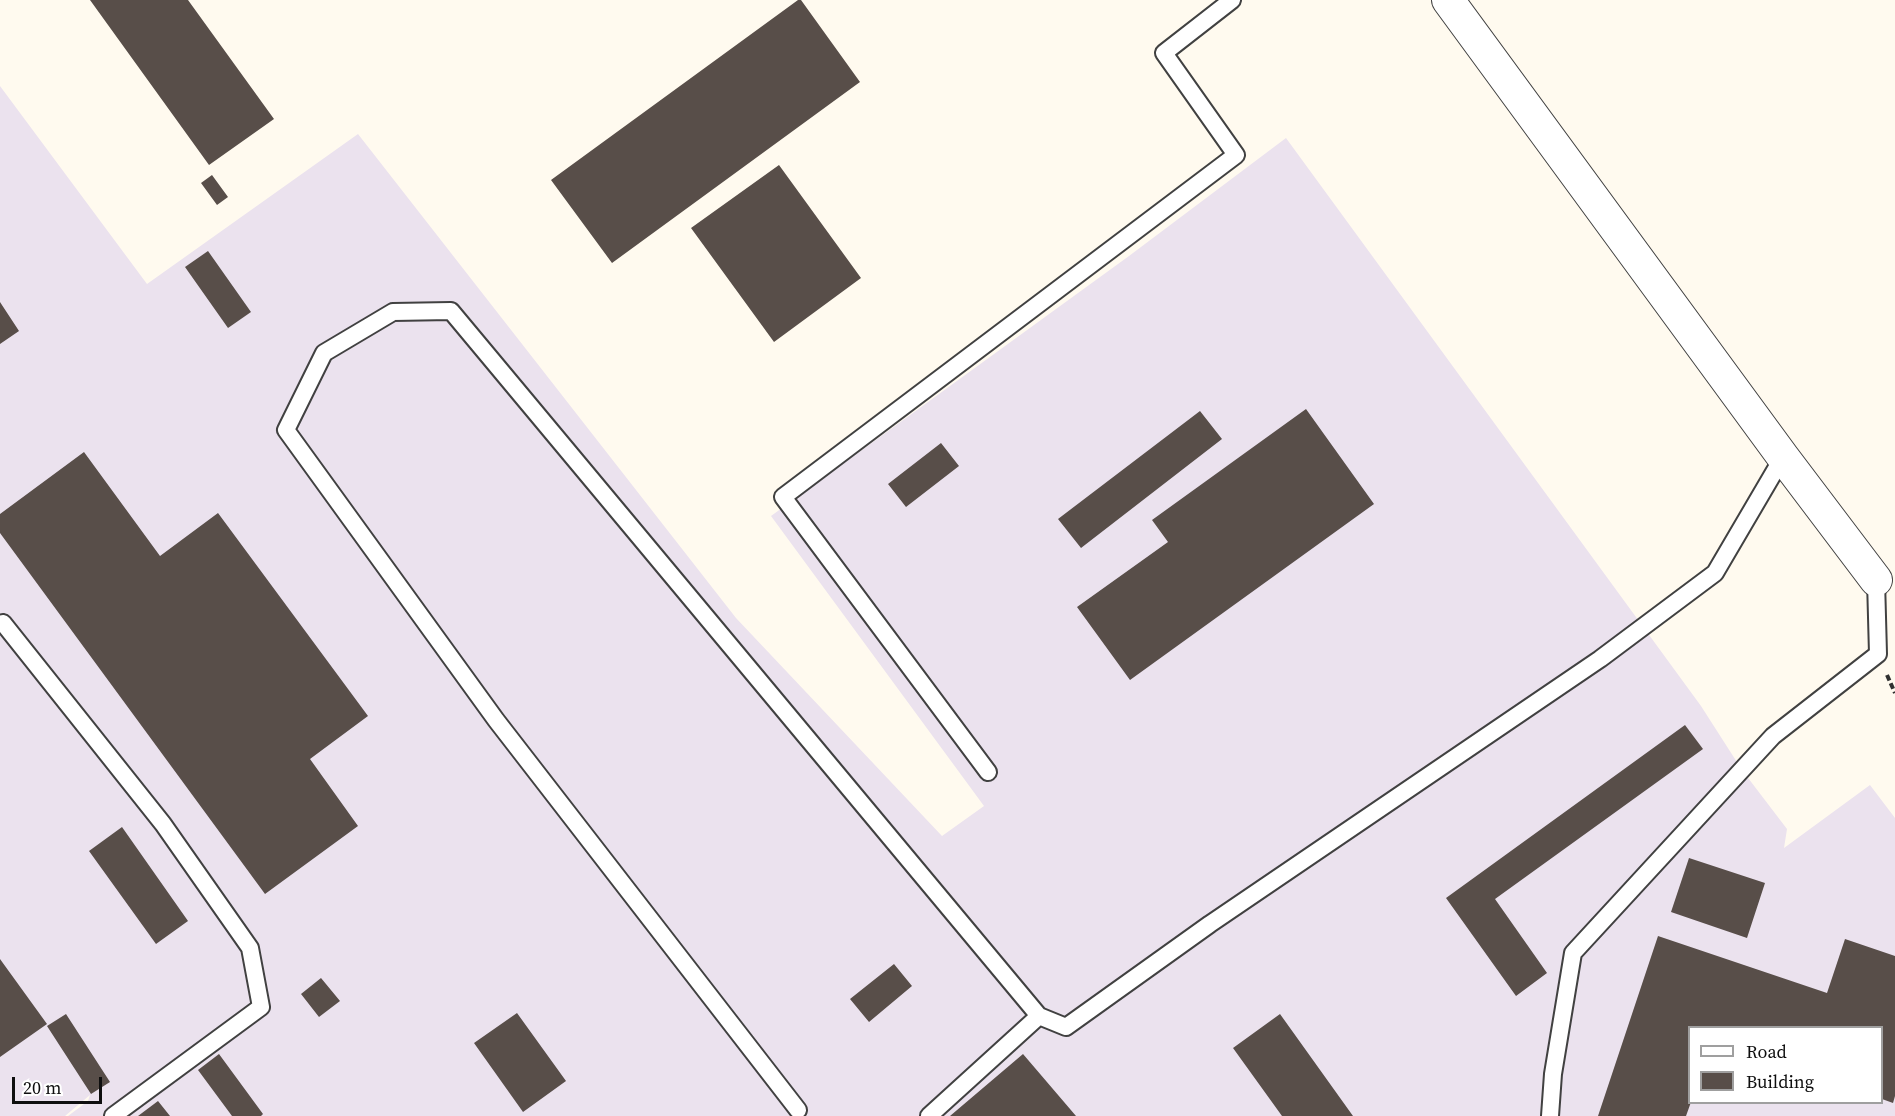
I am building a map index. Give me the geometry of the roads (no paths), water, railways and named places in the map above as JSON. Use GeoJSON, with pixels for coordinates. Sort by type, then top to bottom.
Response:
{"type":"FeatureCollection","features":[{"type":"Feature","properties":{"kind":"street"},"geometry":{"type":"LineString","coordinates":[[1448,0],[1876,580]]}},
{"type":"Feature","properties":{"kind":"lane"},"geometry":{"type":"LineString","coordinates":[[988,772],[783,497],[1236,155],[1164,53],[1232,0]]}},
{"type":"Feature","properties":{"kind":"lane"},"geometry":{"type":"LineString","coordinates":[[798,1110],[496,720],[286,430],[324,353],[393,312],[451,311],[1038,1016],[1066,1027],[1220,918],[1600,659],[1715,573],[1783,457]]}},
{"type":"Feature","properties":{"kind":"lane"},"geometry":{"type":"LineString","coordinates":[[1550,1116],[1553,1074],[1573,953],[1773,736],[1878,654],[1876,580]]}},
{"type":"Feature","properties":{"kind":"lane"},"geometry":{"type":"LineString","coordinates":[[3,623],[163,824],[250,948],[261,1007],[113,1116]]}},
{"type":"Feature","properties":{"kind":"lane"},"geometry":{"type":"LineString","coordinates":[[929,1116],[1038,1016]]}}]}
